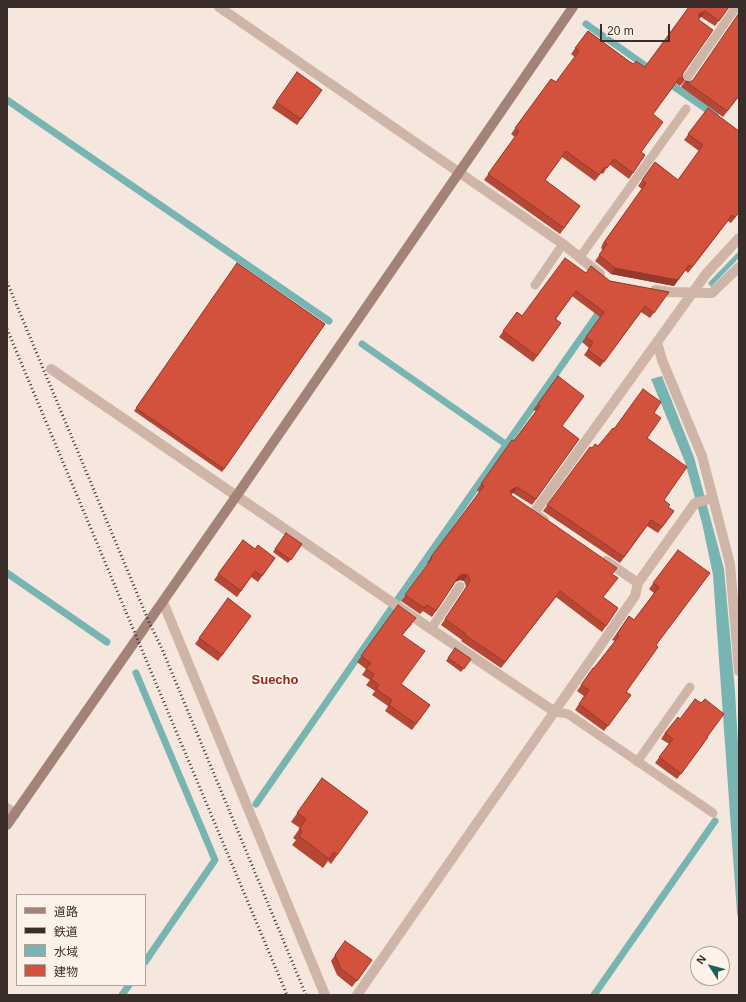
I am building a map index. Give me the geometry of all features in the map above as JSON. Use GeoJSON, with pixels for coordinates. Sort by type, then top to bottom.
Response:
{"type":"FeatureCollection","features":[{"type":"Feature","properties":{"kind":"street"},"geometry":{"type":"LineString","coordinates":[[219,7],[563,244],[608,280]]}},
{"type":"Feature","properties":{"kind":"street"},"geometry":{"type":"LineString","coordinates":[[7,825],[11,811],[163,602],[573,7]]}},
{"type":"Feature","properties":{"kind":"street"},"geometry":{"type":"LineString","coordinates":[[553,526],[531,511],[657,342],[692,292],[706,274],[739,238]]}},
{"type":"Feature","properties":{"kind":"street"},"geometry":{"type":"LineString","coordinates":[[646,288],[669,292],[712,293],[739,267]]}},
{"type":"Feature","properties":{"kind":"street"},"geometry":{"type":"LineString","coordinates":[[657,342],[662,360],[702,456],[730,564],[739,671]]}},
{"type":"Feature","properties":{"kind":"street"},"geometry":{"type":"LineString","coordinates":[[51,369],[555,712]]}},
{"type":"Feature","properties":{"kind":"street"},"geometry":{"type":"LineString","coordinates":[[357,995],[635,596],[638,582],[695,502],[713,498]]}},
{"type":"Feature","properties":{"kind":"street"},"geometry":{"type":"LineString","coordinates":[[599,556],[638,582]]}},
{"type":"Feature","properties":{"kind":"street"},"geometry":{"type":"LineString","coordinates":[[163,602],[325,995]]}},
{"type":"Feature","properties":{"kind":"lane"},"geometry":{"type":"LineString","coordinates":[[684,82],[714,33],[736,7]]}},
{"type":"Feature","properties":{"kind":"lane"},"geometry":{"type":"LineString","coordinates":[[580,257],[686,109]]}},
{"type":"Feature","properties":{"kind":"lane"},"geometry":{"type":"LineString","coordinates":[[535,285],[563,244]]}},
{"type":"Feature","properties":{"kind":"lane"},"geometry":{"type":"LineString","coordinates":[[431,629],[460,586]]}},
{"type":"Feature","properties":{"kind":"lane"},"geometry":{"type":"LineString","coordinates":[[636,762],[690,687]]}},
{"type":"Feature","properties":{"kind":"lane"},"geometry":{"type":"LineString","coordinates":[[555,712],[568,714],[636,762],[714,813]]}},
{"type":"Feature","properties":{"kind":"water"},"geometry":{"type":"Polygon","coordinates":[[[739,251],[739,258],[711,287],[708,283],[739,251]]]}},
{"type":"Feature","properties":{"kind":"water"},"geometry":{"type":"Polygon","coordinates":[[[662,376],[694,457],[724,569],[735,691],[739,762],[739,922],[737,913],[713,575],[702,523],[685,462],[651,379],[662,376]]]}},
{"type":"Feature","properties":{"kind":"building"},"geometry":{"type":"Polygon","coordinates":[[[689,7],[729,7],[719,21],[705,11],[699,14],[699,20],[713,30],[683,73],[682,76],[684,81],[680,77],[653,114],[663,122],[641,152],[645,155],[633,173],[614,159],[599,175],[566,151],[545,180],[580,206],[564,228],[488,174],[519,131],[515,128],[551,79],[556,82],[579,51],[575,48],[588,31],[630,62],[634,64],[636,61],[645,67],[689,7]]]}},
{"type":"Feature","properties":{"kind":"building"},"geometry":{"type":"Polygon","coordinates":[[[739,13],[739,96],[727,111],[685,81],[690,82],[693,80],[739,13]]]}},
{"type":"Feature","properties":{"kind":"building"},"geometry":{"type":"Polygon","coordinates":[[[297,72],[322,90],[301,119],[276,102],[297,72]]]}},
{"type":"Feature","properties":{"kind":"building"},"geometry":{"type":"Polygon","coordinates":[[[708,108],[739,131],[739,213],[735,217],[732,215],[692,267],[689,265],[678,280],[615,268],[599,255],[607,244],[605,242],[607,238],[646,183],[642,180],[655,162],[678,180],[703,145],[688,134],[708,108]]]}},
{"type":"Feature","properties":{"kind":"building"},"geometry":{"type":"Polygon","coordinates":[[[565,258],[586,273],[591,266],[610,281],[669,292],[654,313],[645,306],[604,362],[588,350],[593,342],[586,337],[604,312],[576,291],[555,319],[561,323],[537,356],[503,331],[517,312],[522,316],[565,258]]]}},
{"type":"Feature","properties":{"kind":"building"},"geometry":{"type":"Polygon","coordinates":[[[237,263],[325,324],[224,469],[136,408],[237,263]]]}},
{"type":"Feature","properties":{"kind":"building"},"geometry":{"type":"Polygon","coordinates":[[[558,376],[584,396],[562,426],[579,439],[536,499],[517,487],[511,490],[511,495],[617,568],[612,574],[618,578],[603,597],[618,608],[606,626],[560,591],[505,662],[465,635],[466,634],[445,619],[469,583],[470,580],[468,575],[464,574],[459,576],[436,611],[427,605],[424,608],[405,595],[432,558],[431,557],[484,486],[481,484],[512,440],[514,441],[540,406],[538,404],[558,376]]]}},
{"type":"Feature","properties":{"kind":"building"},"geometry":{"type":"Polygon","coordinates":[[[643,389],[661,402],[654,413],[661,418],[647,438],[687,467],[664,500],[670,505],[668,507],[674,511],[662,527],[651,520],[624,557],[547,505],[590,447],[592,448],[595,444],[598,446],[613,428],[614,429],[643,389]]]}},
{"type":"Feature","properties":{"kind":"building"},"geometry":{"type":"Polygon","coordinates":[[[286,533],[302,544],[291,560],[275,549],[286,533]]]}},
{"type":"Feature","properties":{"kind":"building"},"geometry":{"type":"Polygon","coordinates":[[[243,540],[255,549],[258,545],[275,558],[262,576],[255,571],[241,591],[218,574],[243,540]]]}},
{"type":"Feature","properties":{"kind":"building"},"geometry":{"type":"Polygon","coordinates":[[[678,550],[710,573],[656,645],[658,647],[626,692],[631,695],[608,726],[579,704],[589,690],[581,685],[619,636],[617,634],[629,616],[634,620],[659,587],[653,583],[678,550]]]}},
{"type":"Feature","properties":{"kind":"building"},"geometry":{"type":"Polygon","coordinates":[[[228,598],[251,616],[222,655],[199,638],[228,598]]]}},
{"type":"Feature","properties":{"kind":"building"},"geometry":{"type":"Polygon","coordinates":[[[398,605],[416,618],[402,635],[425,651],[401,684],[430,705],[416,724],[389,705],[392,700],[376,689],[379,685],[371,679],[374,674],[366,669],[371,663],[361,656],[398,605]]]}},
{"type":"Feature","properties":{"kind":"building"},"geometry":{"type":"Polygon","coordinates":[[[455,648],[471,659],[464,669],[448,658],[455,648]]]}},
{"type":"Feature","properties":{"kind":"building"},"geometry":{"type":"Polygon","coordinates":[[[695,699],[701,703],[705,699],[724,714],[681,774],[659,757],[673,739],[665,733],[678,717],[680,719],[695,699]]]}},
{"type":"Feature","properties":{"kind":"building"},"geometry":{"type":"Polygon","coordinates":[[[322,778],[368,812],[337,855],[334,852],[329,859],[299,836],[302,831],[299,829],[306,819],[297,813],[322,778]]]}},
{"type":"Feature","properties":{"kind":"building"},"geometry":{"type":"Polygon","coordinates":[[[345,941],[372,960],[357,981],[341,969],[335,955],[345,941]]]}},
{"type":"Feature","properties":{"kind":"waterway"},"geometry":{"type":"LineString","coordinates":[[586,24],[653,71]]}},
{"type":"Feature","properties":{"kind":"waterway"},"geometry":{"type":"LineString","coordinates":[[666,81],[715,115]]}},
{"type":"Feature","properties":{"kind":"waterway"},"geometry":{"type":"LineString","coordinates":[[7,100],[329,321]]}},
{"type":"Feature","properties":{"kind":"waterway"},"geometry":{"type":"LineString","coordinates":[[398,599],[602,308]]}},
{"type":"Feature","properties":{"kind":"waterway"},"geometry":{"type":"LineString","coordinates":[[362,344],[507,445]]}},
{"type":"Feature","properties":{"kind":"waterway"},"geometry":{"type":"LineString","coordinates":[[7,573],[107,642]]}},
{"type":"Feature","properties":{"kind":"waterway"},"geometry":{"type":"LineString","coordinates":[[256,804],[391,609]]}},
{"type":"Feature","properties":{"kind":"waterway"},"geometry":{"type":"LineString","coordinates":[[136,673],[215,860],[146,961]]}},
{"type":"Feature","properties":{"kind":"waterway"},"geometry":{"type":"LineString","coordinates":[[594,995],[715,821]]}},
{"type":"Feature","properties":{"kind":"waterway"},"geometry":{"type":"LineString","coordinates":[[122,995],[128,986]]}},
{"type":"Feature","properties":{"kind":"railway"},"geometry":{"type":"LineString","coordinates":[[7,282],[306,995]]}},
{"type":"Feature","properties":{"kind":"railway"},"geometry":{"type":"LineString","coordinates":[[7,329],[287,995]]}},
{"type":"Feature","properties":{"kind":"district","name":"Suecho"},"geometry":{"type":"Point","coordinates":[275,680]}}]}
